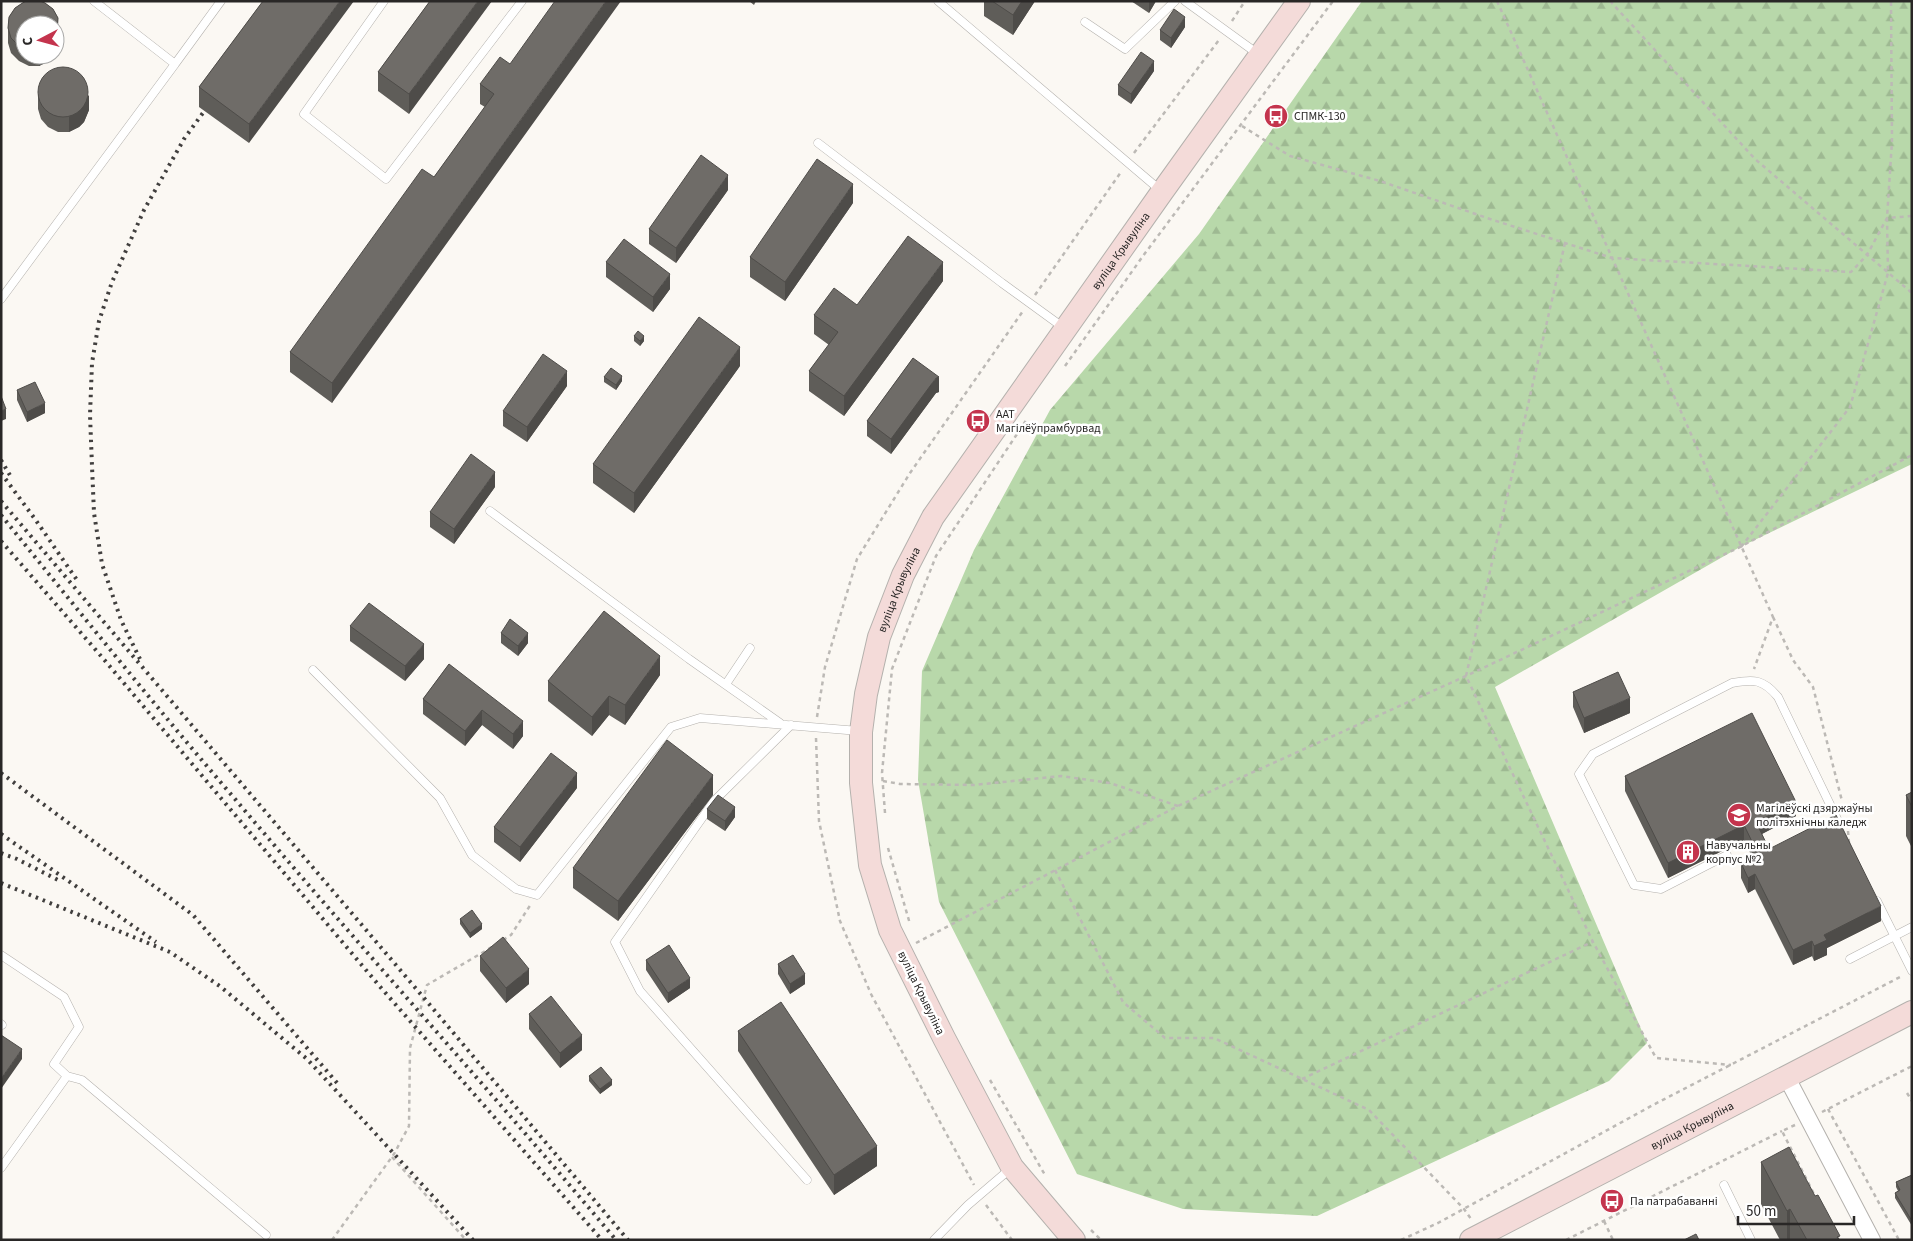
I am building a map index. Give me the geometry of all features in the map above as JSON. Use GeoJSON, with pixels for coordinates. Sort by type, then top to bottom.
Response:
{"type":"FeatureCollection","features":[{"type":"Feature","properties":{"kind":"main road","name":"вуліца Крывуліна"},"geometry":{"type":"LineString","coordinates":[[1081,1233],[1012,1168],[890,930],[870,865],[861,782],[861,732],[866,694],[879,637],[903,575],[933,517],[1298,1]]}},
{"type":"Feature","properties":{"kind":"main road","name":"вуліца Крывуліна"},"geometry":{"type":"LineString","coordinates":[[1479,1238],[1786,1076],[1912,1012]]}},
{"type":"Feature","properties":{"kind":"street"},"geometry":{"type":"LineString","coordinates":[[1786,1076],[1872,1240]]}},
{"type":"Feature","properties":{"kind":"lane"},"geometry":{"type":"LineString","coordinates":[[94,1],[175,64]]}},
{"type":"Feature","properties":{"kind":"lane"},"geometry":{"type":"LineString","coordinates":[[1,299],[221,1]]}},
{"type":"Feature","properties":{"kind":"lane"},"geometry":{"type":"LineString","coordinates":[[384,1],[304,114],[386,178],[522,1]]}},
{"type":"Feature","properties":{"kind":"lane"},"geometry":{"type":"LineString","coordinates":[[938,1],[1162,192]]}},
{"type":"Feature","properties":{"kind":"lane"},"geometry":{"type":"LineString","coordinates":[[1085,22],[1125,49],[1175,1]]}},
{"type":"Feature","properties":{"kind":"lane"},"geometry":{"type":"LineString","coordinates":[[1185,1],[1260,55]]}},
{"type":"Feature","properties":{"kind":"lane"},"geometry":{"type":"LineString","coordinates":[[818,143],[994,277],[1066,329]]}},
{"type":"Feature","properties":{"kind":"lane"},"geometry":{"type":"LineString","coordinates":[[490,511],[688,659],[782,724]]}},
{"type":"Feature","properties":{"kind":"lane"},"geometry":{"type":"LineString","coordinates":[[726,684],[750,648]]}},
{"type":"Feature","properties":{"kind":"lane"},"geometry":{"type":"LineString","coordinates":[[313,670],[440,798],[472,855],[516,889],[537,895],[671,727],[700,718],[861,732]]}},
{"type":"Feature","properties":{"kind":"lane"},"geometry":{"type":"LineString","coordinates":[[1727,855],[1661,889],[1634,885],[1578,774],[1593,754],[1732,684],[1750,680],[1768,685],[1778,697],[1849,843]]}},
{"type":"Feature","properties":{"kind":"lane"},"geometry":{"type":"LineString","coordinates":[[792,725],[714,801],[615,942],[640,991],[808,1180]]}},
{"type":"Feature","properties":{"kind":"lane"},"geometry":{"type":"LineString","coordinates":[[1874,894],[1912,970]]}},
{"type":"Feature","properties":{"kind":"lane"},"geometry":{"type":"LineString","coordinates":[[1850,959],[1912,928]]}},
{"type":"Feature","properties":{"kind":"lane"},"geometry":{"type":"LineString","coordinates":[[1,955],[64,997],[79,1027],[54,1064],[67,1076],[82,1080],[266,1235]]}},
{"type":"Feature","properties":{"kind":"lane"},"geometry":{"type":"LineString","coordinates":[[1,1168],[67,1076]]}},
{"type":"Feature","properties":{"kind":"lane"},"geometry":{"type":"LineString","coordinates":[[934,1240],[968,1205],[1012,1168]]}},
{"type":"Feature","properties":{"kind":"lane"},"geometry":{"type":"LineString","coordinates":[[1724,1185],[1751,1240]]}},
{"type":"Feature","properties":{"kind":"path"},"geometry":{"type":"LineString","coordinates":[[1012,1240],[980,1196],[871,994],[840,921],[819,821],[816,728],[826,667],[857,559],[910,473],[1128,162],[1226,31],[1245,1]]}},
{"type":"Feature","properties":{"kind":"path"},"geometry":{"type":"LineString","coordinates":[[1065,366],[1142,256],[1242,126],[1333,1]]}},
{"type":"Feature","properties":{"kind":"path"},"geometry":{"type":"LineString","coordinates":[[1497,1],[1740,547],[1793,660],[1813,688],[1844,808]]}},
{"type":"Feature","properties":{"kind":"path"},"geometry":{"type":"LineString","coordinates":[[1610,1],[1755,158],[1867,256],[1912,292]]}},
{"type":"Feature","properties":{"kind":"path"},"geometry":{"type":"LineString","coordinates":[[1740,547],[1850,407],[1888,273],[1887,218],[1892,141],[1891,1]]}},
{"type":"Feature","properties":{"kind":"path"},"geometry":{"type":"LineString","coordinates":[[1242,126],[1290,156],[1380,181],[1612,258],[1851,272],[1867,256],[1887,218]]}},
{"type":"Feature","properties":{"kind":"path"},"geometry":{"type":"LineString","coordinates":[[1887,218],[1912,216]]}},
{"type":"Feature","properties":{"kind":"path"},"geometry":{"type":"LineString","coordinates":[[1565,243],[1466,676],[1593,942],[1656,1058],[1731,1065]]}},
{"type":"Feature","properties":{"kind":"path"},"geometry":{"type":"LineString","coordinates":[[885,816],[882,772],[892,669],[936,556],[1032,412]]}},
{"type":"Feature","properties":{"kind":"path"},"geometry":{"type":"LineString","coordinates":[[915,943],[1178,806],[1466,676],[1740,547],[1912,456]]}},
{"type":"Feature","properties":{"kind":"path"},"geometry":{"type":"LineString","coordinates":[[1750,680],[1773,617]]}},
{"type":"Feature","properties":{"kind":"path"},"geometry":{"type":"LineString","coordinates":[[882,781],[900,784],[974,785],[1061,776],[1110,784],[1178,806]]}},
{"type":"Feature","properties":{"kind":"path"},"geometry":{"type":"LineString","coordinates":[[1848,826],[1849,843]]}},
{"type":"Feature","properties":{"kind":"path"},"geometry":{"type":"LineString","coordinates":[[887,842],[910,925]]}},
{"type":"Feature","properties":{"kind":"path"},"geometry":{"type":"LineString","coordinates":[[1055,870],[1123,1002],[1165,1038],[1214,1038],[1369,1110],[1464,1209],[1479,1238]]}},
{"type":"Feature","properties":{"kind":"path"},"geometry":{"type":"LineString","coordinates":[[502,940],[511,935],[537,895]]}},
{"type":"Feature","properties":{"kind":"path"},"geometry":{"type":"LineString","coordinates":[[1302,1079],[1593,942]]}},
{"type":"Feature","properties":{"kind":"path"},"geometry":{"type":"LineString","coordinates":[[332,1240],[392,1157],[409,1126],[410,1048],[427,985],[494,945]]}},
{"type":"Feature","properties":{"kind":"path"},"geometry":{"type":"LineString","coordinates":[[1401,1240],[1464,1209],[1912,970]]}},
{"type":"Feature","properties":{"kind":"path"},"geometry":{"type":"LineString","coordinates":[[986,1075],[1046,1176]]}},
{"type":"Feature","properties":{"kind":"path"},"geometry":{"type":"LineString","coordinates":[[1907,1093],[1912,1102]]}},
{"type":"Feature","properties":{"kind":"path"},"geometry":{"type":"LineString","coordinates":[[1828,1108],[1899,1240]]}},
{"type":"Feature","properties":{"kind":"path"},"geometry":{"type":"LineString","coordinates":[[1566,1240],[1782,1131]]}},
{"type":"Feature","properties":{"kind":"path"},"geometry":{"type":"LineString","coordinates":[[392,1157],[466,1240]]}},
{"type":"Feature","properties":{"kind":"path"},"geometry":{"type":"LineString","coordinates":[[1604,1221],[1614,1240]]}},
{"type":"Feature","properties":{"kind":"path"},"geometry":{"type":"LineString","coordinates":[[1081,1233],[1101,1240]]}},
{"type":"Feature","properties":{"kind":"green space"},"geometry":{"type":"Polygon","coordinates":[[[1362,1],[1912,1],[1912,464],[1740,547],[1495,687],[1647,1043],[1609,1081],[1317,1216],[1183,1209],[1077,1174],[939,902],[918,780],[922,671],[974,550],[1050,410],[1199,234],[1362,1]]]}},
{"type":"Feature","properties":{"kind":"building"},"geometry":{"type":"Polygon","coordinates":[[[40,1],[45,3],[53,9],[56,15],[15,15],[15,42],[11,38],[8,28],[9,17],[15,8],[24,2],[40,1]]]}},
{"type":"Feature","properties":{"kind":"building"},"geometry":{"type":"Polygon","coordinates":[[[263,1],[340,1],[249,124],[199,87],[263,1]]]}},
{"type":"Feature","properties":{"kind":"building"},"geometry":{"type":"Polygon","coordinates":[[[430,1],[478,1],[409,94],[378,72],[430,1]]]}},
{"type":"Feature","properties":{"kind":"building"},"geometry":{"type":"Polygon","coordinates":[[[555,1],[606,1],[332,383],[290,352],[422,169],[434,177],[494,94],[480,84],[500,57],[510,64],[555,1]]]}},
{"type":"Feature","properties":{"kind":"building"},"geometry":{"type":"Polygon","coordinates":[[[992,1],[1022,1],[1013,15],[992,1]]]}},
{"type":"Feature","properties":{"kind":"building"},"geometry":{"type":"Polygon","coordinates":[[[1174,9],[1185,17],[1171,38],[1160,30],[1174,9]]]}},
{"type":"Feature","properties":{"kind":"building"},"geometry":{"type":"Polygon","coordinates":[[[1141,52],[1154,61],[1131,94],[1118,85],[1141,52]]]}},
{"type":"Feature","properties":{"kind":"building"},"geometry":{"type":"Polygon","coordinates":[[[58,67],[68,67],[81,74],[88,87],[88,97],[81,110],[68,117],[58,117],[49,113],[42,106],[38,97],[38,87],[42,78],[49,71],[58,67]]]}},
{"type":"Feature","properties":{"kind":"building"},"geometry":{"type":"Polygon","coordinates":[[[701,155],[728,175],[676,248],[649,229],[701,155]]]}},
{"type":"Feature","properties":{"kind":"building"},"geometry":{"type":"Polygon","coordinates":[[[817,159],[853,184],[785,282],[750,257],[817,159]]]}},
{"type":"Feature","properties":{"kind":"building"},"geometry":{"type":"Polygon","coordinates":[[[908,236],[943,262],[844,396],[809,371],[838,332],[814,315],[834,288],[857,305],[908,236]]]}},
{"type":"Feature","properties":{"kind":"building"},"geometry":{"type":"Polygon","coordinates":[[[624,239],[670,274],[653,297],[606,262],[624,239]]]}},
{"type":"Feature","properties":{"kind":"building"},"geometry":{"type":"Polygon","coordinates":[[[699,317],[740,347],[634,493],[593,464],[699,317]]]}},
{"type":"Feature","properties":{"kind":"building"},"geometry":{"type":"Polygon","coordinates":[[[638,331],[644,336],[640,341],[634,336],[638,331]]]}},
{"type":"Feature","properties":{"kind":"building"},"geometry":{"type":"Polygon","coordinates":[[[543,354],[567,371],[527,427],[503,411],[543,354]]]}},
{"type":"Feature","properties":{"kind":"building"},"geometry":{"type":"Polygon","coordinates":[[[913,358],[939,377],[936,378],[891,439],[867,421],[913,358]]]}},
{"type":"Feature","properties":{"kind":"building"},"geometry":{"type":"Polygon","coordinates":[[[611,368],[622,376],[616,385],[604,377],[611,368]]]}},
{"type":"Feature","properties":{"kind":"building"},"geometry":{"type":"Polygon","coordinates":[[[35,382],[45,403],[27,412],[17,390],[35,382]]]}},
{"type":"Feature","properties":{"kind":"building"},"geometry":{"type":"Polygon","coordinates":[[[1,396],[6,409],[1,411],[1,396]]]}},
{"type":"Feature","properties":{"kind":"building"},"geometry":{"type":"Polygon","coordinates":[[[471,454],[495,472],[454,529],[430,512],[471,454]]]}},
{"type":"Feature","properties":{"kind":"building"},"geometry":{"type":"Polygon","coordinates":[[[369,603],[424,644],[405,666],[350,626],[369,603]]]}},
{"type":"Feature","properties":{"kind":"building"},"geometry":{"type":"Polygon","coordinates":[[[604,611],[660,656],[625,705],[609,696],[592,717],[548,681],[604,611]]]}},
{"type":"Feature","properties":{"kind":"building"},"geometry":{"type":"Polygon","coordinates":[[[510,619],[528,633],[518,646],[501,633],[510,619]]]}},
{"type":"Feature","properties":{"kind":"building"},"geometry":{"type":"Polygon","coordinates":[[[449,664],[523,721],[513,734],[482,710],[465,731],[423,699],[449,664]]]}},
{"type":"Feature","properties":{"kind":"building"},"geometry":{"type":"Polygon","coordinates":[[[1618,672],[1630,698],[1584,718],[1573,692],[1618,672]]]}},
{"type":"Feature","properties":{"kind":"building","name":"Навучальны корпус №2"},"geometry":{"type":"Polygon","coordinates":[[[1752,713],[1796,802],[1756,822],[1769,849],[1836,815],[1881,906],[1824,935],[1827,940],[1814,946],[1812,941],[1793,950],[1755,874],[1748,878],[1741,863],[1758,854],[1744,825],[1668,863],[1625,776],[1752,713]]]}},
{"type":"Feature","properties":{"kind":"building"},"geometry":{"type":"Polygon","coordinates":[[[667,740],[713,775],[618,901],[573,868],[667,740]]]}},
{"type":"Feature","properties":{"kind":"building"},"geometry":{"type":"Polygon","coordinates":[[[551,753],[577,773],[520,847],[494,827],[551,753]]]}},
{"type":"Feature","properties":{"kind":"building"},"geometry":{"type":"Polygon","coordinates":[[[1912,792],[1912,807],[1906,795],[1912,792]]]}},
{"type":"Feature","properties":{"kind":"building"},"geometry":{"type":"Polygon","coordinates":[[[718,795],[735,807],[725,821],[707,809],[718,795]]]}},
{"type":"Feature","properties":{"kind":"building"},"geometry":{"type":"Polygon","coordinates":[[[472,910],[482,924],[470,933],[460,919],[472,910]]]}},
{"type":"Feature","properties":{"kind":"building"},"geometry":{"type":"Polygon","coordinates":[[[503,937],[529,969],[506,988],[480,956],[503,937]]]}},
{"type":"Feature","properties":{"kind":"building"},"geometry":{"type":"Polygon","coordinates":[[[669,945],[690,978],[668,993],[646,960],[669,945]]]}},
{"type":"Feature","properties":{"kind":"building"},"geometry":{"type":"Polygon","coordinates":[[[793,955],[805,974],[790,984],[778,964],[793,955]]]}},
{"type":"Feature","properties":{"kind":"building"},"geometry":{"type":"Polygon","coordinates":[[[551,996],[582,1035],[560,1053],[529,1014],[551,996]]]}},
{"type":"Feature","properties":{"kind":"building"},"geometry":{"type":"Polygon","coordinates":[[[781,1002],[877,1146],[834,1175],[738,1031],[781,1002]]]}},
{"type":"Feature","properties":{"kind":"building"},"geometry":{"type":"Polygon","coordinates":[[[1,1035],[22,1049],[1,1079],[1,1035]]]}},
{"type":"Feature","properties":{"kind":"building"},"geometry":{"type":"Polygon","coordinates":[[[601,1067],[612,1080],[600,1089],[589,1076],[601,1067]]]}},
{"type":"Feature","properties":{"kind":"building"},"geometry":{"type":"Polygon","coordinates":[[[1789,1147],[1815,1196],[1818,1195],[1840,1236],[1837,1237],[1839,1240],[1807,1240],[1790,1209],[1787,1211],[1761,1162],[1789,1147]]]}},
{"type":"Feature","properties":{"kind":"building"},"geometry":{"type":"Polygon","coordinates":[[[1912,1175],[1912,1221],[1895,1193],[1900,1190],[1896,1182],[1912,1175]]]}},
{"type":"Feature","properties":{"kind":"building"},"geometry":{"type":"Polygon","coordinates":[[[1696,1234],[1699,1240],[1684,1240],[1696,1234]]]}},
{"type":"Feature","properties":{"kind":"railway"},"geometry":{"type":"LineString","coordinates":[[140,659],[121,620],[102,564],[94,513],[90,415],[92,363],[99,321],[112,282],[144,210],[184,139],[213,99]]}},
{"type":"Feature","properties":{"kind":"railway"},"geometry":{"type":"LineString","coordinates":[[1,460],[11,477]]}},
{"type":"Feature","properties":{"kind":"railway"},"geometry":{"type":"LineString","coordinates":[[1,473],[79,583]]}},
{"type":"Feature","properties":{"kind":"railway"},"geometry":{"type":"LineString","coordinates":[[1,501],[628,1240]]}},
{"type":"Feature","properties":{"kind":"railway"},"geometry":{"type":"LineString","coordinates":[[1,515],[205,764],[616,1240]]}},
{"type":"Feature","properties":{"kind":"railway"},"geometry":{"type":"LineString","coordinates":[[1,541],[101,656],[382,989],[602,1240]]}},
{"type":"Feature","properties":{"kind":"railway"},"geometry":{"type":"LineString","coordinates":[[1,773],[193,915],[338,1084]]}},
{"type":"Feature","properties":{"kind":"railway"},"geometry":{"type":"LineString","coordinates":[[1,834],[156,942]]}},
{"type":"Feature","properties":{"kind":"railway"},"geometry":{"type":"LineString","coordinates":[[1,853],[60,881]]}},
{"type":"Feature","properties":{"kind":"railway"},"geometry":{"type":"LineString","coordinates":[[1,883],[170,952],[221,987],[307,1059],[473,1240]]}},
{"type":"Feature","properties":{"kind":"place","name":"СПМК-130"},"geometry":{"type":"Point","coordinates":[1276,116]}},
{"type":"Feature","properties":{"kind":"place","name":"ААТ Магілёўпрамбурвад"},"geometry":{"type":"Point","coordinates":[978,421]}},
{"type":"Feature","properties":{"kind":"place","name":"Магілёўскі дзяржаўны політэхнічны каледж"},"geometry":{"type":"Point","coordinates":[1739,815]}},
{"type":"Feature","properties":{"kind":"place","name":"Навучальны корпус №2"},"geometry":{"type":"Point","coordinates":[1688,852]}},
{"type":"Feature","properties":{"kind":"place","name":"Па патрабаванні"},"geometry":{"type":"Point","coordinates":[1612,1201]}}]}
